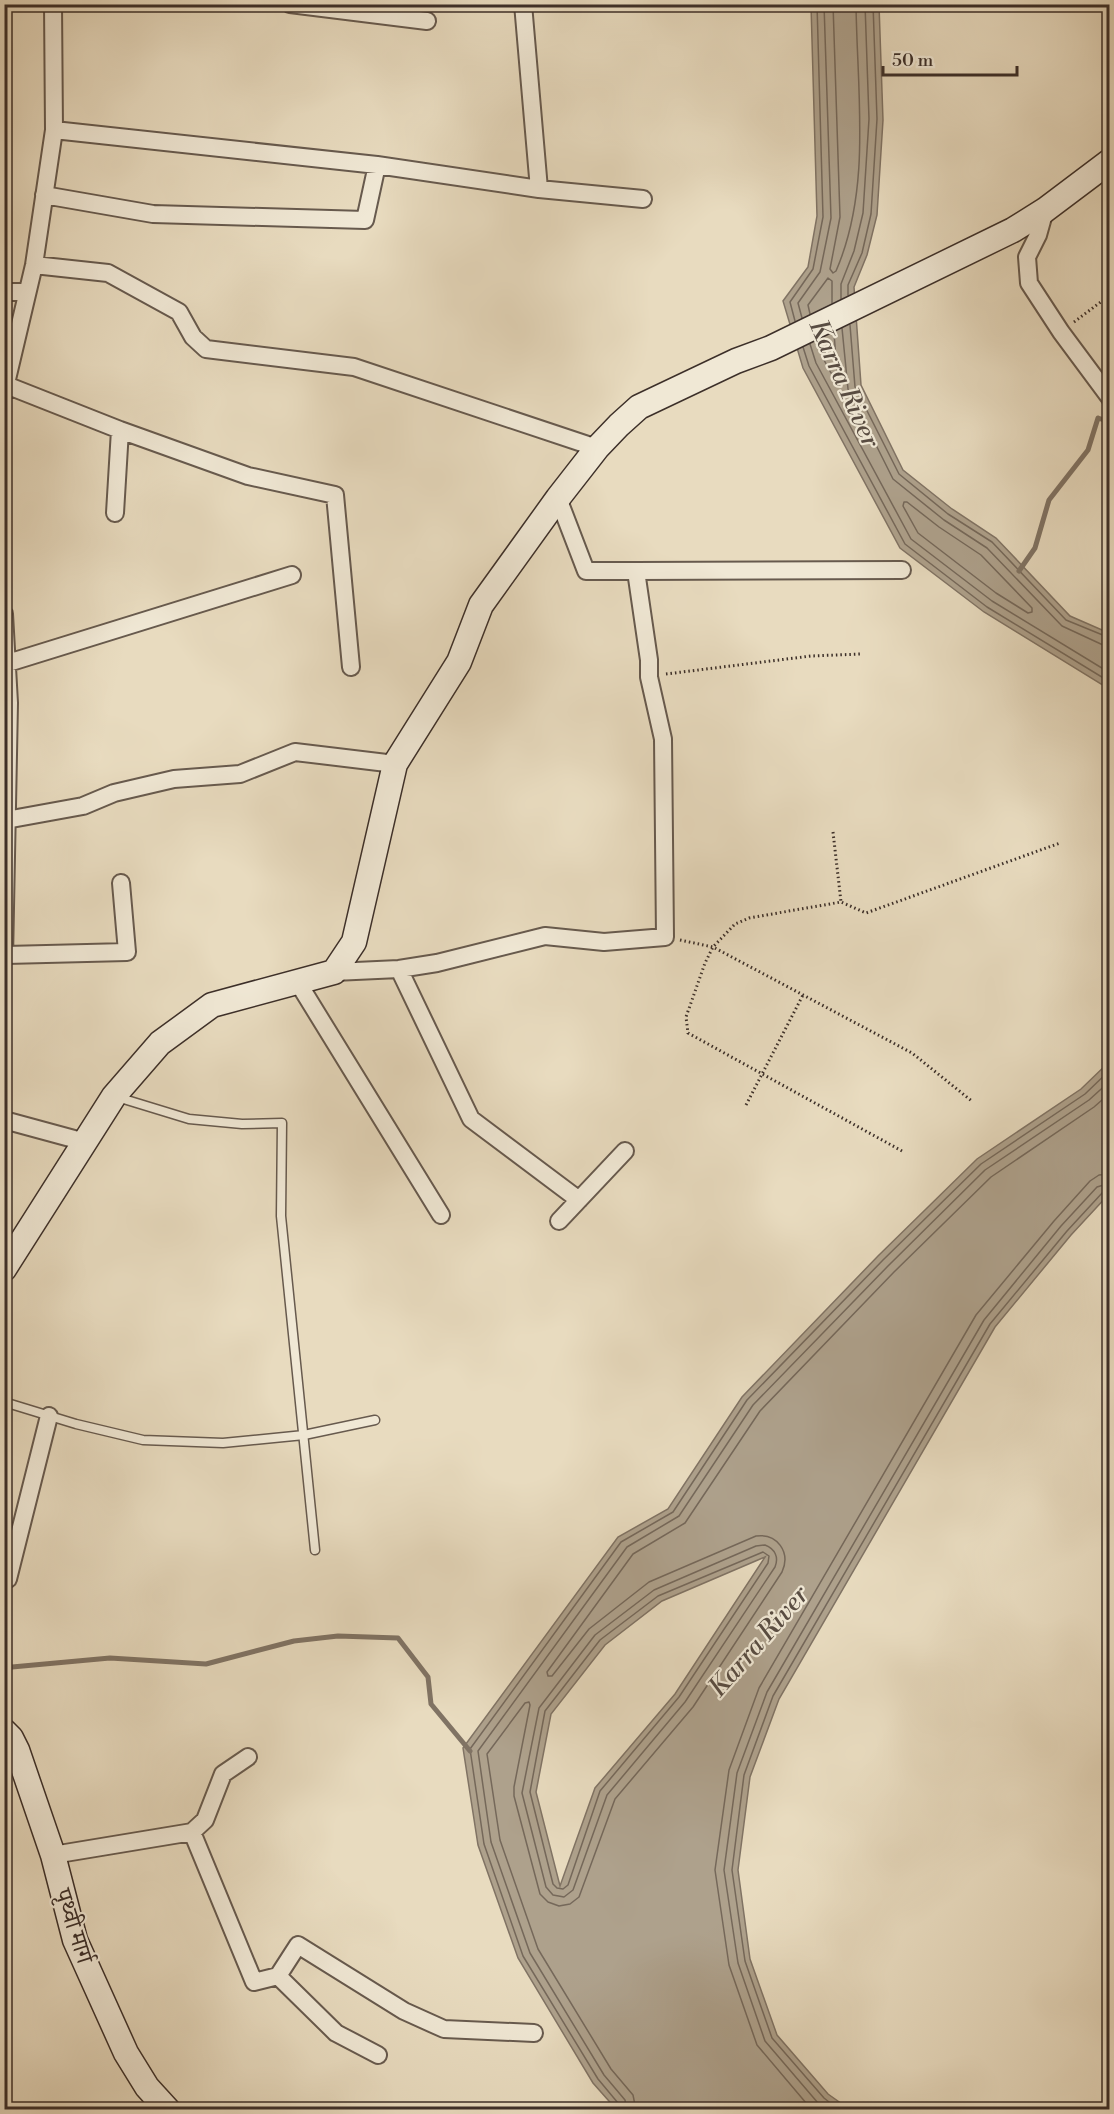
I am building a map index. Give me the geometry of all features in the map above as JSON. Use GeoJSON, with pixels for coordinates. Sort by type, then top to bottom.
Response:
{"type":"FeatureCollection","features":[{"type":"Feature","properties":{"kind":"main road"},"geometry":{"type":"LineString","coordinates":[[4,1269],[114,1096],[160,1043],[212,1005],[334,972],[354,942],[395,764],[459,662],[481,605],[558,498],[597,448],[619,425],[639,407],[736,361],[771,348],[1013,230],[1045,210],[1110,161]]}},
{"type":"Feature","properties":{"kind":"main road","name":"पृथ्वी मार्ग"},"geometry":{"type":"LineString","coordinates":[[4,1731],[12,1738],[17,1750],[53,1855],[75,1940],[126,2053],[147,2088],[168,2109]]}},
{"type":"Feature","properties":{"kind":"street"},"geometry":{"type":"LineString","coordinates":[[53,4],[54,130],[34,265],[5,388],[248,476],[335,495],[351,667]]}},
{"type":"Feature","properties":{"kind":"street"},"geometry":{"type":"LineString","coordinates":[[290,4],[427,21]]}},
{"type":"Feature","properties":{"kind":"street"},"geometry":{"type":"LineString","coordinates":[[524,4],[539,189]]}},
{"type":"Feature","properties":{"kind":"street"},"geometry":{"type":"LineString","coordinates":[[54,130],[377,165],[539,189],[643,199]]}},
{"type":"Feature","properties":{"kind":"street"},"geometry":{"type":"LineString","coordinates":[[44,195],[153,214],[365,220],[377,165]]}},
{"type":"Feature","properties":{"kind":"street"},"geometry":{"type":"LineString","coordinates":[[1045,210],[1038,235],[1027,257],[1029,283],[1061,332],[1110,398]]}},
{"type":"Feature","properties":{"kind":"street"},"geometry":{"type":"LineString","coordinates":[[34,265],[108,273],[179,312],[194,337],[206,349],[354,367],[597,448]]}},
{"type":"Feature","properties":{"kind":"street"},"geometry":{"type":"LineString","coordinates":[[4,292],[27,292]]}},
{"type":"Feature","properties":{"kind":"street"},"geometry":{"type":"LineString","coordinates":[[115,513],[120,430]]}},
{"type":"Feature","properties":{"kind":"street"},"geometry":{"type":"LineString","coordinates":[[558,498],[586,571],[902,570]]}},
{"type":"Feature","properties":{"kind":"street"},"geometry":{"type":"LineString","coordinates":[[334,972],[399,969],[437,963],[545,936],[604,942],[665,937],[663,739],[649,677],[649,660],[636,572]]}},
{"type":"Feature","properties":{"kind":"street"},"geometry":{"type":"LineString","coordinates":[[8,663],[292,575]]}},
{"type":"Feature","properties":{"kind":"street"},"geometry":{"type":"LineString","coordinates":[[4,614],[8,663],[5,957],[127,952],[121,883]]}},
{"type":"Feature","properties":{"kind":"street"},"geometry":{"type":"LineString","coordinates":[[6,820],[83,806],[114,793],[174,779],[240,774],[295,752],[395,764]]}},
{"type":"Feature","properties":{"kind":"street"},"geometry":{"type":"LineString","coordinates":[[399,969],[471,1119],[579,1200]]}},
{"type":"Feature","properties":{"kind":"street"},"geometry":{"type":"LineString","coordinates":[[297,981],[441,1215]]}},
{"type":"Feature","properties":{"kind":"street"},"geometry":{"type":"LineString","coordinates":[[4,1120],[85,1142]]}},
{"type":"Feature","properties":{"kind":"street"},"geometry":{"type":"LineString","coordinates":[[559,1221],[626,1151]]}},
{"type":"Feature","properties":{"kind":"street"},"geometry":{"type":"LineString","coordinates":[[8,1579],[49,1416]]}},
{"type":"Feature","properties":{"kind":"street"},"geometry":{"type":"LineString","coordinates":[[53,1855],[192,1832],[205,1820],[224,1774],[248,1757]]}},
{"type":"Feature","properties":{"kind":"street"},"geometry":{"type":"LineString","coordinates":[[192,1832],[254,1982],[278,1976],[298,1945],[404,2011],[444,2029],[534,2033]]}},
{"type":"Feature","properties":{"kind":"street"},"geometry":{"type":"LineString","coordinates":[[278,1976],[336,2032],[378,2055]]}},
{"type":"Feature","properties":{"kind":"lane"},"geometry":{"type":"LineString","coordinates":[[114,1096],[189,1119],[242,1124],[282,1123],[281,1216],[315,1550]]}},
{"type":"Feature","properties":{"kind":"lane"},"geometry":{"type":"LineString","coordinates":[[4,1402],[143,1440],[223,1443],[304,1435],[375,1420]]}},
{"type":"Feature","properties":{"kind":"path"},"geometry":{"type":"LineString","coordinates":[[1061,332],[1110,295]]}},
{"type":"Feature","properties":{"kind":"path"},"geometry":{"type":"LineString","coordinates":[[649,677],[811,656],[861,654]]}},
{"type":"Feature","properties":{"kind":"path"},"geometry":{"type":"LineString","coordinates":[[834,832],[841,902]]}},
{"type":"Feature","properties":{"kind":"path"},"geometry":{"type":"LineString","coordinates":[[902,1151],[688,1033],[687,1017],[705,963],[713,947],[735,924],[749,918],[841,902],[866,913],[1060,843]]}},
{"type":"Feature","properties":{"kind":"path"},"geometry":{"type":"LineString","coordinates":[[665,937],[713,947],[912,1053],[973,1102]]}},
{"type":"Feature","properties":{"kind":"path"},"geometry":{"type":"LineString","coordinates":[[746,1105],[802,995]]}},
{"type":"Feature","properties":{"kind":"water","name":"Karra River"},"geometry":{"type":"Polygon","coordinates":[[[811,5],[879,5],[883,120],[877,215],[867,255],[854,287],[861,385],[903,470],[952,509],[996,538],[1070,616],[1109,633],[1109,689],[984,612],[900,548],[803,368],[783,301],[808,267],[817,216],[811,5]]]}},
{"type":"Feature","properties":{"kind":"water","name":"Karra River"},"geometry":{"type":"Polygon","coordinates":[[[1109,1062],[1109,1194],[1071,1235],[995,1327],[779,1699],[750,1777],[738,1870],[750,1959],[777,2035],[828,2094],[849,2109],[616,2109],[593,2083],[518,1958],[478,1845],[463,1748],[618,1537],[668,1509],[742,1397],[878,1256],[977,1159],[1081,1089],[1109,1062]],[[765,1557],[662,1601],[605,1645],[551,1714],[536,1792],[560,1886],[595,1788],[675,1694],[765,1557]]]}},
{"type":"Feature","properties":{"kind":"waterway"},"geometry":{"type":"LineString","coordinates":[[864,4],[872,10],[914,4]]}},
{"type":"Feature","properties":{"kind":"waterway"},"geometry":{"type":"LineString","coordinates":[[1019,571],[1035,548],[1049,500],[1088,450],[1098,418],[1110,422]]}},
{"type":"Feature","properties":{"kind":"waterway"},"geometry":{"type":"LineString","coordinates":[[4,1664],[12,1667],[110,1658],[206,1664],[294,1641],[338,1636],[398,1638],[428,1677],[431,1704],[470,1751]]}}]}
